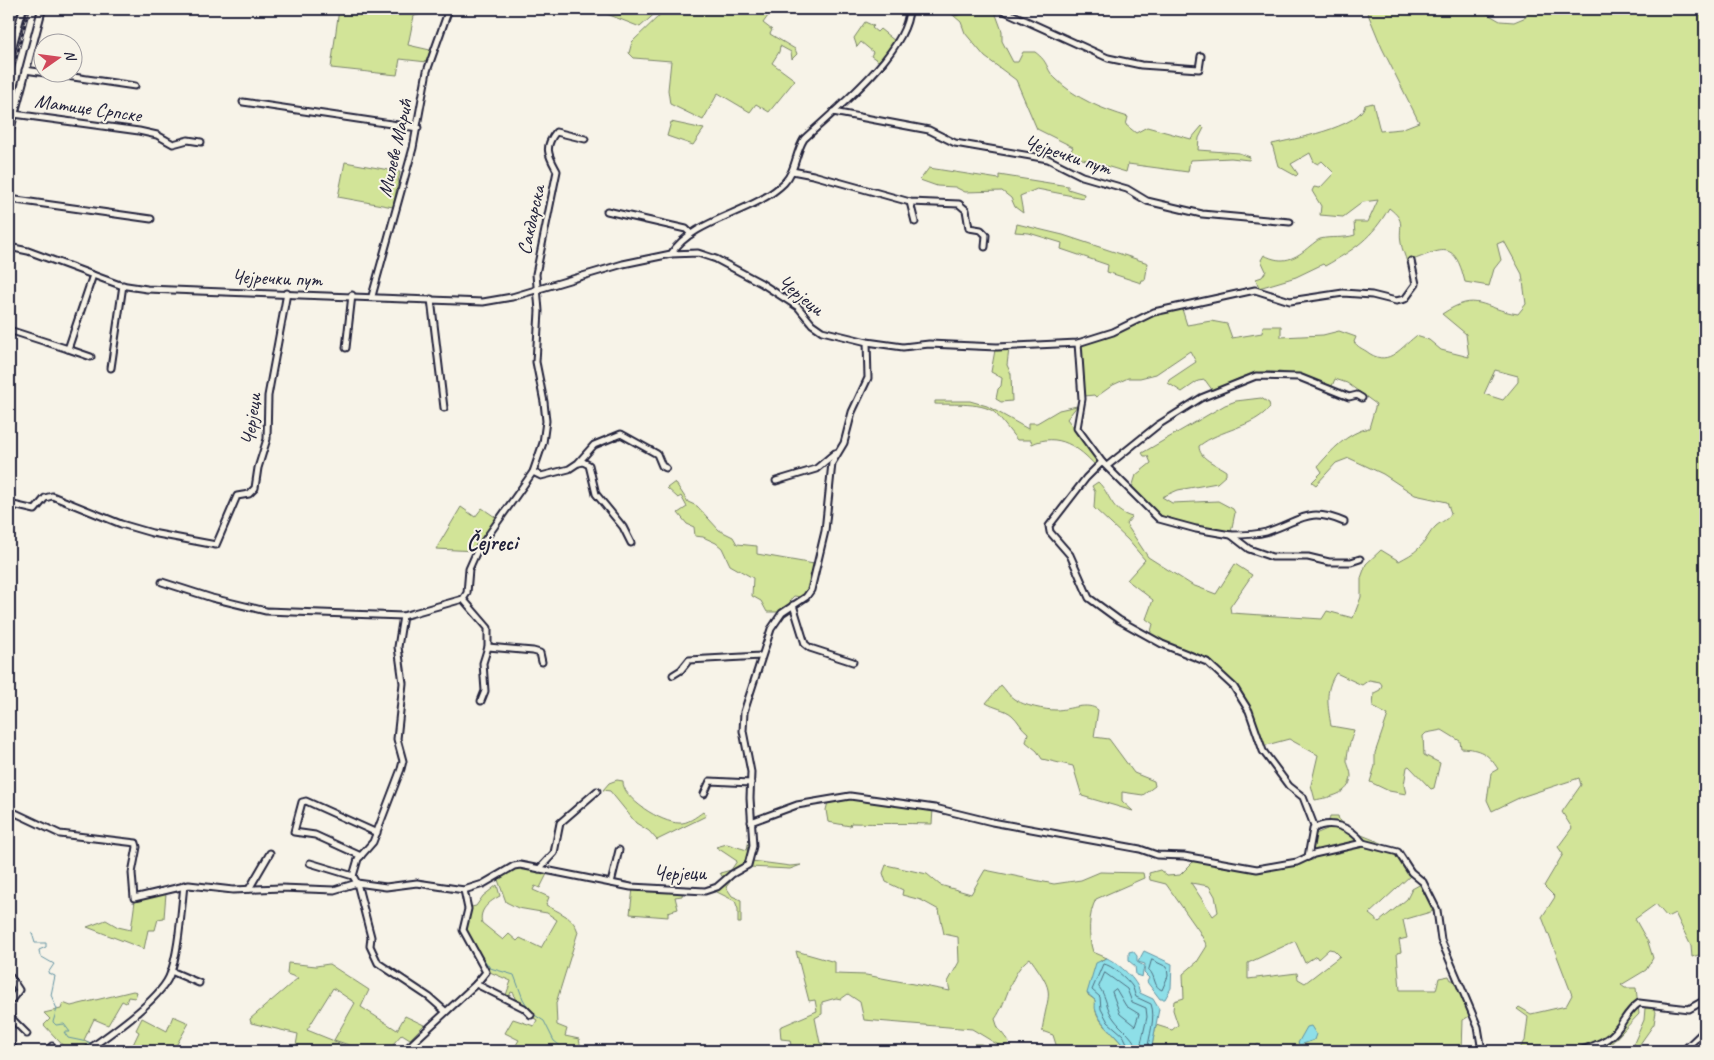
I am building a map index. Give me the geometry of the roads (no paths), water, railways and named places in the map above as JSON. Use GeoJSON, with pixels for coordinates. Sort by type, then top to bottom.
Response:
{"type":"FeatureCollection","features":[{"type":"Feature","properties":{"kind":"main road","name":"Матице Српске"},"geometry":{"type":"LineString","coordinates":[[9,134],[42,9]]}},
{"type":"Feature","properties":{"kind":"street"},"geometry":{"type":"LineString","coordinates":[[9,60],[23,9]]}},
{"type":"Feature","properties":{"kind":"street","name":"Милеве Мaрић"},"geometry":{"type":"LineString","coordinates":[[372,296],[418,128],[426,71],[449,9]]}},
{"type":"Feature","properties":{"kind":"street"},"geometry":{"type":"LineString","coordinates":[[671,254],[676,246],[691,234],[760,200],[782,185],[792,171],[800,145],[869,78],[884,59],[906,26],[909,9]]}},
{"type":"Feature","properties":{"kind":"street"},"geometry":{"type":"LineString","coordinates":[[949,9],[956,12],[966,9]]}},
{"type":"Feature","properties":{"kind":"street"},"geometry":{"type":"LineString","coordinates":[[1000,9],[1086,50],[1126,62],[1199,70],[1201,56]]}},
{"type":"Feature","properties":{"kind":"street","name":"Матице Српске"},"geometry":{"type":"LineString","coordinates":[[25,70],[135,86]]}},
{"type":"Feature","properties":{"kind":"street"},"geometry":{"type":"LineString","coordinates":[[243,102],[418,128]]}},
{"type":"Feature","properties":{"kind":"street","name":"Чејречки пут"},"geometry":{"type":"LineString","coordinates":[[833,112],[929,130],[955,143],[1048,159],[1082,176],[1128,189],[1147,201],[1202,214],[1290,222]]}},
{"type":"Feature","properties":{"kind":"street","name":"Матице Српске"},"geometry":{"type":"LineString","coordinates":[[14,114],[108,126],[157,135],[172,144],[188,140],[200,142]]}},
{"type":"Feature","properties":{"kind":"street","name":"Сакдарска"},"geometry":{"type":"LineString","coordinates":[[538,288],[536,264],[556,171],[549,160],[550,141],[556,132],[585,139]]}},
{"type":"Feature","properties":{"kind":"street"},"geometry":{"type":"LineString","coordinates":[[792,171],[910,202],[951,203],[963,206],[966,210],[969,228],[981,230],[986,235],[985,247]]}},
{"type":"Feature","properties":{"kind":"street"},"geometry":{"type":"LineString","coordinates":[[9,199],[151,219]]}},
{"type":"Feature","properties":{"kind":"street"},"geometry":{"type":"LineString","coordinates":[[910,202],[915,222]]}},
{"type":"Feature","properties":{"kind":"street"},"geometry":{"type":"LineString","coordinates":[[607,211],[686,230],[691,234]]}},
{"type":"Feature","properties":{"kind":"street","name":"Чејречки пут"},"geometry":{"type":"LineString","coordinates":[[9,247],[28,251],[123,285],[147,289],[352,295],[484,302],[512,297],[623,264],[671,254]]}},
{"type":"Feature","properties":{"kind":"street","name":"Черјеци"},"geometry":{"type":"LineString","coordinates":[[464,890],[483,884],[514,866],[654,889],[712,890],[750,863],[753,846],[751,772],[742,721],[761,656],[773,625],[793,605],[806,597],[811,590],[825,531],[831,468],[842,448],[852,412],[868,378],[866,342],[833,334],[815,327],[798,307],[716,259],[698,253],[671,254]]}},
{"type":"Feature","properties":{"kind":"street"},"geometry":{"type":"LineString","coordinates":[[866,342],[910,347],[929,344],[997,347],[1078,343],[1113,332],[1154,312],[1255,290],[1290,301],[1343,293],[1372,294],[1396,301],[1405,299],[1416,284],[1411,261]]}},
{"type":"Feature","properties":{"kind":"street"},"geometry":{"type":"LineString","coordinates":[[68,349],[93,275]]}},
{"type":"Feature","properties":{"kind":"street"},"geometry":{"type":"LineString","coordinates":[[111,368],[123,285]]}},
{"type":"Feature","properties":{"kind":"street"},"geometry":{"type":"LineString","coordinates":[[162,582],[212,598],[266,611],[403,616],[463,599],[467,593],[469,569],[477,551],[533,472],[543,443],[546,421],[536,362],[538,288]]}},
{"type":"Feature","properties":{"kind":"street","name":"Черјеци"},"geometry":{"type":"LineString","coordinates":[[9,504],[36,510],[45,498],[52,496],[107,519],[152,533],[213,545],[219,543],[237,496],[249,494],[255,488],[258,468],[267,439],[268,396],[287,293]]}},
{"type":"Feature","properties":{"kind":"street"},"geometry":{"type":"LineString","coordinates":[[346,348],[352,295]]}},
{"type":"Feature","properties":{"kind":"street"},"geometry":{"type":"LineString","coordinates":[[431,299],[444,408]]}},
{"type":"Feature","properties":{"kind":"street"},"geometry":{"type":"LineString","coordinates":[[9,330],[91,357]]}},
{"type":"Feature","properties":{"kind":"street"},"geometry":{"type":"LineString","coordinates":[[1078,343],[1082,407],[1077,428],[1102,462],[1159,519],[1196,529],[1232,535],[1265,532],[1311,514],[1320,514],[1344,522]]}},
{"type":"Feature","properties":{"kind":"street"},"geometry":{"type":"LineString","coordinates":[[1108,466],[1158,425],[1201,398],[1256,376],[1299,377],[1349,397],[1357,396],[1362,398]]}},
{"type":"Feature","properties":{"kind":"street"},"geometry":{"type":"LineString","coordinates":[[533,472],[538,475],[547,475],[570,469],[594,445],[621,434],[657,454],[662,466],[666,468]]}},
{"type":"Feature","properties":{"kind":"street"},"geometry":{"type":"LineString","coordinates":[[776,481],[816,469],[842,448]]}},
{"type":"Feature","properties":{"kind":"street"},"geometry":{"type":"LineString","coordinates":[[578,463],[583,462],[589,465],[596,494],[622,527],[631,542]]}},
{"type":"Feature","properties":{"kind":"street"},"geometry":{"type":"LineString","coordinates":[[1102,462],[1086,478],[1052,521],[1049,526],[1050,532],[1070,556],[1089,598],[1119,620],[1162,644],[1207,662],[1234,687],[1249,711],[1255,734],[1263,751],[1289,786],[1303,797],[1315,828],[1308,857]]}},
{"type":"Feature","properties":{"kind":"street"},"geometry":{"type":"LineString","coordinates":[[1232,535],[1249,549],[1272,557],[1308,557],[1329,562],[1351,562],[1360,559]]}},
{"type":"Feature","properties":{"kind":"street"},"geometry":{"type":"LineString","coordinates":[[463,599],[488,628],[488,646],[483,663],[485,691],[481,701]]}},
{"type":"Feature","properties":{"kind":"street"},"geometry":{"type":"LineString","coordinates":[[793,605],[805,644],[810,648],[852,662]]}},
{"type":"Feature","properties":{"kind":"street"},"geometry":{"type":"LineString","coordinates":[[353,876],[361,856],[373,842],[402,769],[403,761],[397,740],[403,683],[398,647],[403,616]]}},
{"type":"Feature","properties":{"kind":"street"},"geometry":{"type":"LineString","coordinates":[[488,646],[540,653],[542,662]]}},
{"type":"Feature","properties":{"kind":"street"},"geometry":{"type":"LineString","coordinates":[[673,675],[681,670],[690,660],[761,656]]}},
{"type":"Feature","properties":{"kind":"street"},"geometry":{"type":"LineString","coordinates":[[704,794],[710,781],[751,783]]}},
{"type":"Feature","properties":{"kind":"street"},"geometry":{"type":"LineString","coordinates":[[539,869],[554,854],[560,823],[597,791]]}},
{"type":"Feature","properties":{"kind":"street"},"geometry":{"type":"LineString","coordinates":[[751,822],[797,805],[850,796],[936,808],[992,822],[1130,847],[1157,855],[1184,856],[1247,868],[1269,868],[1298,862],[1314,854],[1363,843],[1398,852],[1411,872],[1427,888],[1438,913],[1441,940],[1480,1034],[1482,1051]]}},
{"type":"Feature","properties":{"kind":"street"},"geometry":{"type":"LineString","coordinates":[[361,856],[315,834],[294,832],[302,802],[306,801],[377,833]]}},
{"type":"Feature","properties":{"kind":"street"},"geometry":{"type":"LineString","coordinates":[[9,810],[60,834],[136,842],[137,847],[132,873],[134,898],[184,885],[206,885],[233,890],[281,888],[334,890],[357,883],[386,887],[417,883],[464,890],[468,909],[463,930],[486,972],[476,984],[404,1051]]}},
{"type":"Feature","properties":{"kind":"street"},"geometry":{"type":"LineString","coordinates":[[1315,828],[1334,824],[1356,835],[1363,843]]}},
{"type":"Feature","properties":{"kind":"street"},"geometry":{"type":"LineString","coordinates":[[1310,848],[1314,854]]}},
{"type":"Feature","properties":{"kind":"street"},"geometry":{"type":"LineString","coordinates":[[611,883],[619,850]]}},
{"type":"Feature","properties":{"kind":"street"},"geometry":{"type":"LineString","coordinates":[[249,889],[270,853]]}},
{"type":"Feature","properties":{"kind":"street"},"geometry":{"type":"LineString","coordinates":[[310,863],[353,876],[357,883],[371,937],[370,946],[376,960],[430,997],[445,1011]]}},
{"type":"Feature","properties":{"kind":"street"},"geometry":{"type":"LineString","coordinates":[[86,1051],[148,1002],[166,983],[171,971],[184,885]]}},
{"type":"Feature","properties":{"kind":"street"},"geometry":{"type":"LineString","coordinates":[[171,971],[199,983]]}},
{"type":"Feature","properties":{"kind":"street"},"geometry":{"type":"LineString","coordinates":[[9,975],[19,990],[9,1003]]}},
{"type":"Feature","properties":{"kind":"street"},"geometry":{"type":"LineString","coordinates":[[476,984],[524,1008],[531,1015]]}},
{"type":"Feature","properties":{"kind":"street"},"geometry":{"type":"LineString","coordinates":[[1579,1051],[1600,1044],[1617,1030],[1629,1011],[1639,1003],[1689,1008],[1705,1000]]}},
{"type":"Feature","properties":{"kind":"street"},"geometry":{"type":"LineString","coordinates":[[9,1016],[27,1034]]}},
{"type":"Feature","properties":{"kind":"street"},"geometry":{"type":"LineString","coordinates":[[1683,1051],[1705,1030]]}},
{"type":"Feature","properties":{"kind":"street"},"geometry":{"type":"LineString","coordinates":[[9,1044],[16,1051]]}},
{"type":"Feature","properties":{"kind":"street"},"geometry":{"type":"LineString","coordinates":[[47,1051],[52,1046]]}},
{"type":"Feature","properties":{"kind":"water"},"geometry":{"type":"Polygon","coordinates":[[[1133,951],[1137,956],[1137,962],[1144,966],[1142,977],[1136,975],[1135,966],[1129,961],[1129,952],[1133,951]]]}},
{"type":"Feature","properties":{"kind":"water"},"geometry":{"type":"Polygon","coordinates":[[[1144,951],[1172,964],[1171,988],[1165,999],[1160,999],[1147,982],[1149,978],[1144,973],[1145,964],[1138,962],[1144,951]]]}},
{"type":"Feature","properties":{"kind":"water"},"geometry":{"type":"Polygon","coordinates":[[[1107,958],[1127,973],[1140,993],[1153,999],[1159,1009],[1151,1051],[1126,1051],[1095,1010],[1095,1000],[1087,993],[1096,963],[1107,958]]]}},
{"type":"Feature","properties":{"kind":"water"},"geometry":{"type":"Polygon","coordinates":[[[1311,1026],[1316,1034],[1314,1040],[1300,1045],[1298,1043],[1307,1027],[1311,1026]]]}},
{"type":"Feature","properties":{"kind":"waterway"},"geometry":{"type":"LineString","coordinates":[[32,933],[35,943],[46,943],[46,947],[39,950],[40,956],[54,964],[48,973],[55,976],[51,995],[57,1009],[53,1022],[56,1025],[64,1024],[70,1032],[64,1032],[68,1038],[92,1043]]}},
{"type":"Feature","properties":{"kind":"waterway"},"geometry":{"type":"LineString","coordinates":[[475,947],[490,968],[514,975],[529,1009]]}},
{"type":"Feature","properties":{"kind":"waterway"},"geometry":{"type":"LineString","coordinates":[[533,1014],[544,1021],[554,1041],[567,1051]]}},
{"type":"Feature","properties":{"kind":"railway"},"geometry":{"type":"LineString","coordinates":[[9,86],[29,9]]}},
{"type":"Feature","properties":{"kind":"district","name":"Čejreci"},"geometry":{"type":"Point","coordinates":[492,543]}}]}
